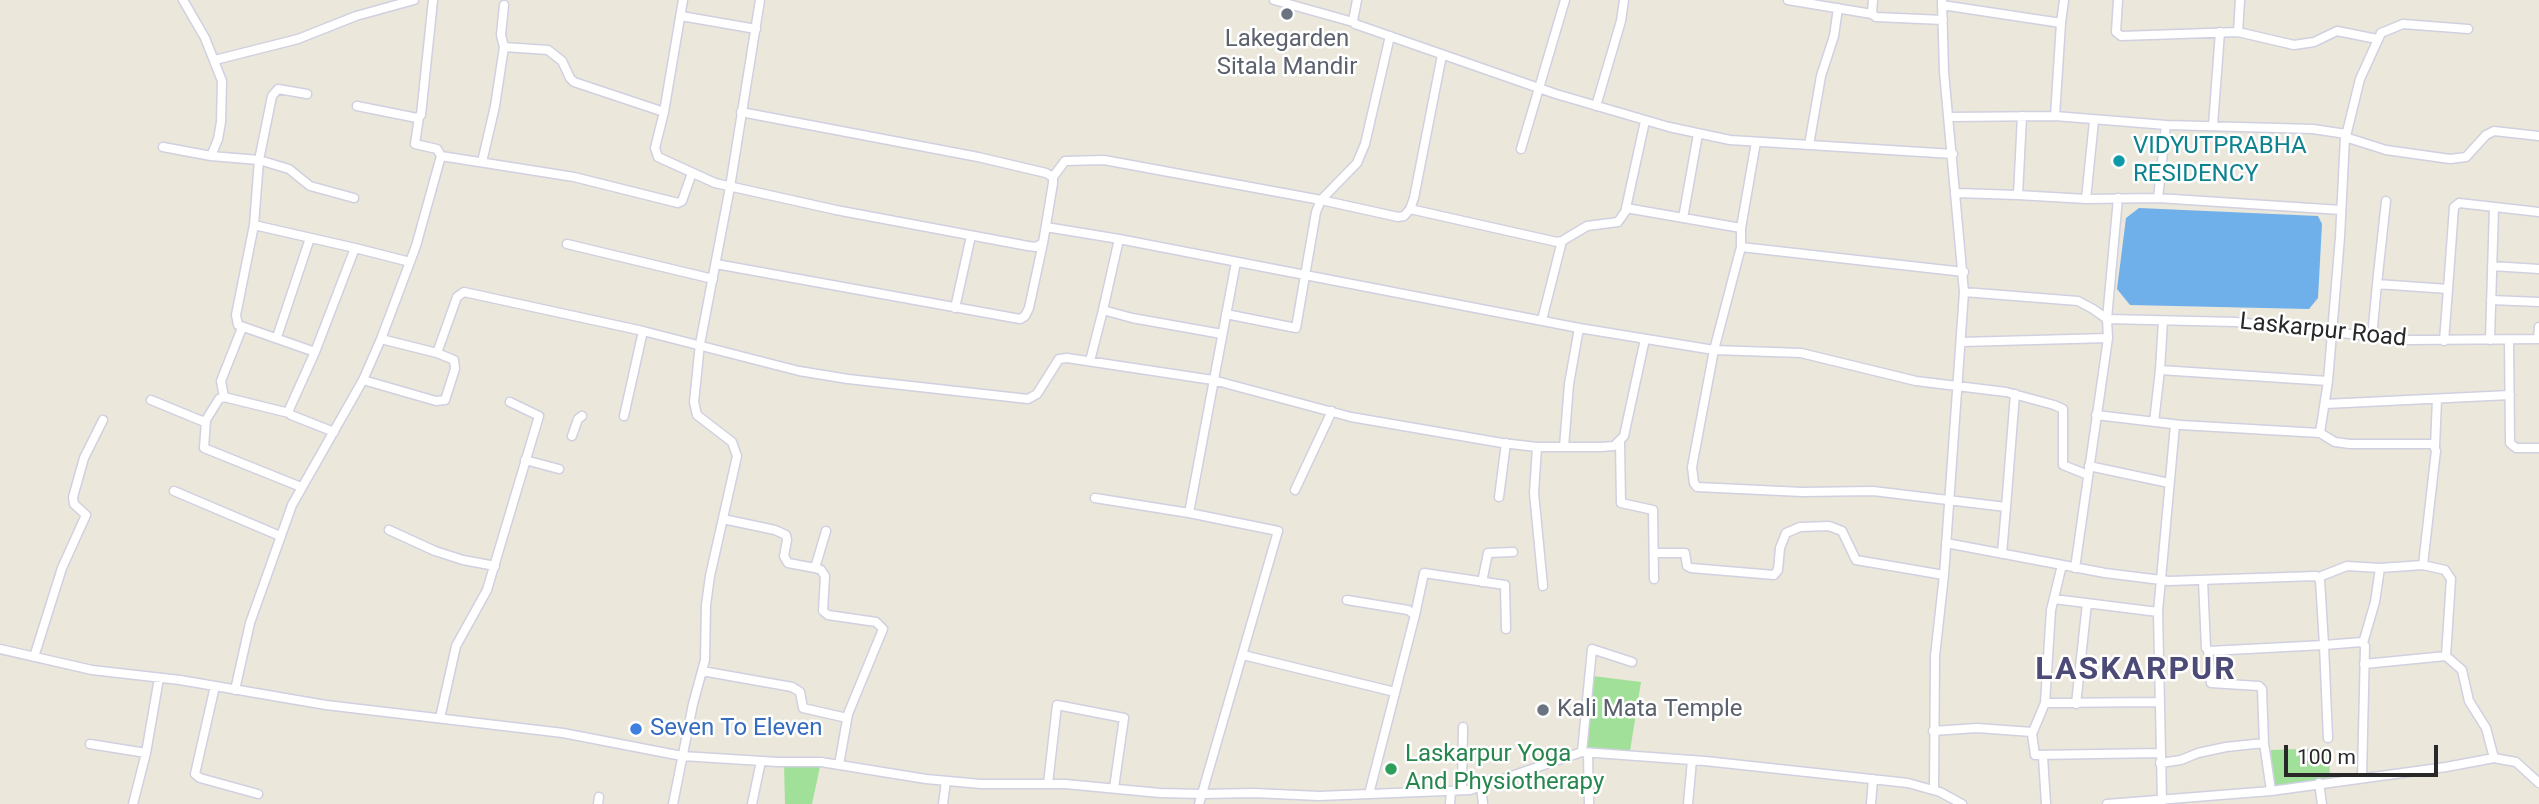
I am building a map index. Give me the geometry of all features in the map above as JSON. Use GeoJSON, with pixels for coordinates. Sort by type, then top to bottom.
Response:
{"type":"FeatureCollection","features":[{"type":"Feature","properties":{"kind":"street"},"geometry":{"type":"LineString","coordinates":[[183,0],[205,38],[222,81],[223,101],[218,139],[211,156]]}},
{"type":"Feature","properties":{"kind":"street"},"geometry":{"type":"LineString","coordinates":[[215,60],[298,38],[356,16],[414,0]]}},
{"type":"Feature","properties":{"kind":"street"},"geometry":{"type":"LineString","coordinates":[[235,690],[250,623],[280,536],[300,486],[363,380],[381,339],[410,262],[441,156],[437,149],[415,144],[419,117],[423,111],[433,0]]}},
{"type":"Feature","properties":{"kind":"street"},"geometry":{"type":"LineString","coordinates":[[683,0],[655,152],[658,157],[730,187],[971,236],[1036,247],[1043,243]]}},
{"type":"Feature","properties":{"kind":"street"},"geometry":{"type":"LineString","coordinates":[[673,804],[705,655],[707,596],[737,452],[732,442],[694,412],[700,344],[730,187],[760,0]]}},
{"type":"Feature","properties":{"kind":"street"},"geometry":{"type":"LineString","coordinates":[[1274,0],[1300,3],[1539,88],[1645,121],[1698,134],[1730,141],[1953,154]]}},
{"type":"Feature","properties":{"kind":"street"},"geometry":{"type":"LineString","coordinates":[[1353,22],[1357,0]]}},
{"type":"Feature","properties":{"kind":"street"},"geometry":{"type":"LineString","coordinates":[[1521,149],[1565,0]]}},
{"type":"Feature","properties":{"kind":"street"},"geometry":{"type":"LineString","coordinates":[[1596,106],[1621,21],[1624,0]]}},
{"type":"Feature","properties":{"kind":"street"},"geometry":{"type":"LineString","coordinates":[[1788,0],[1881,17],[1943,20]]}},
{"type":"Feature","properties":{"kind":"street"},"geometry":{"type":"LineString","coordinates":[[1872,14],[1873,0]]}},
{"type":"Feature","properties":{"kind":"street"},"geometry":{"type":"LineString","coordinates":[[2055,116],[2064,0]]}},
{"type":"Feature","properties":{"kind":"street"},"geometry":{"type":"LineString","coordinates":[[2118,0],[2116,29],[2119,36],[2220,32],[2238,33],[2294,45],[2314,42],[2337,30],[2377,39]]}},
{"type":"Feature","properties":{"kind":"street"},"geometry":{"type":"LineString","coordinates":[[2238,33],[2240,0]]}},
{"type":"Feature","properties":{"kind":"street"},"geometry":{"type":"LineString","coordinates":[[1934,789],[1935,656],[1944,575],[1964,292],[1944,72],[1942,3],[2061,23]]}},
{"type":"Feature","properties":{"kind":"street"},"geometry":{"type":"LineString","coordinates":[[482,162],[495,106],[504,47],[501,34],[504,5]]}},
{"type":"Feature","properties":{"kind":"street"},"geometry":{"type":"LineString","coordinates":[[1809,145],[1821,76],[1834,36],[1838,8]]}},
{"type":"Feature","properties":{"kind":"street"},"geometry":{"type":"LineString","coordinates":[[681,16],[756,29]]}},
{"type":"Feature","properties":{"kind":"street"},"geometry":{"type":"LineString","coordinates":[[2320,433],[2328,382],[2346,135],[2360,79],[2377,39],[2386,29],[2403,24],[2468,29]]}},
{"type":"Feature","properties":{"kind":"street"},"geometry":{"type":"LineString","coordinates":[[2213,125],[2220,32]]}},
{"type":"Feature","properties":{"kind":"street"},"geometry":{"type":"LineString","coordinates":[[1226,314],[1296,328],[1321,200],[1357,163],[1366,144],[1390,36]]}},
{"type":"Feature","properties":{"kind":"street"},"geometry":{"type":"LineString","coordinates":[[504,47],[548,50],[562,61],[569,78],[574,82],[664,112]]}},
{"type":"Feature","properties":{"kind":"street"},"geometry":{"type":"LineString","coordinates":[[716,264],[1015,319],[1026,316],[1043,243],[1053,177],[1065,161],[1104,160],[1404,216],[1414,198],[1442,55]]}},
{"type":"Feature","properties":{"kind":"street"},"geometry":{"type":"LineString","coordinates":[[307,94],[278,89],[274,92],[259,160],[254,225],[236,322],[242,328],[277,337],[315,352]]}},
{"type":"Feature","properties":{"kind":"street"},"geometry":{"type":"LineString","coordinates":[[357,106],[419,117]]}},
{"type":"Feature","properties":{"kind":"street"},"geometry":{"type":"LineString","coordinates":[[741,112],[978,157],[1053,177]]}},
{"type":"Feature","properties":{"kind":"street"},"geometry":{"type":"LineString","coordinates":[[2018,195],[2022,116]]}},
{"type":"Feature","properties":{"kind":"street"},"geometry":{"type":"LineString","coordinates":[[1949,117],[2055,116],[2166,125],[2313,129],[2346,135],[2386,150],[2450,159],[2466,157],[2490,132],[2539,136]]}},
{"type":"Feature","properties":{"kind":"street"},"geometry":{"type":"LineString","coordinates":[[1410,209],[1549,241],[1562,241],[1587,226],[1618,222],[1627,209],[1645,121]]}},
{"type":"Feature","properties":{"kind":"street"},"geometry":{"type":"LineString","coordinates":[[2086,199],[2094,121]]}},
{"type":"Feature","properties":{"kind":"street"},"geometry":{"type":"LineString","coordinates":[[2158,198],[2166,125]]}},
{"type":"Feature","properties":{"kind":"street"},"geometry":{"type":"LineString","coordinates":[[1683,218],[1698,134]]}},
{"type":"Feature","properties":{"kind":"street"},"geometry":{"type":"LineString","coordinates":[[1756,142],[1741,228],[1741,247],[1714,350],[1692,467],[1694,483],[1697,487],[1802,492],[1873,491],[2006,507]]}},
{"type":"Feature","properties":{"kind":"street"},"geometry":{"type":"LineString","coordinates":[[163,147],[211,156],[259,160],[289,169],[310,186],[354,198]]}},
{"type":"Feature","properties":{"kind":"street"},"geometry":{"type":"LineString","coordinates":[[441,156],[574,177],[678,203],[682,201],[692,173]]}},
{"type":"Feature","properties":{"kind":"street"},"geometry":{"type":"LineString","coordinates":[[1957,193],[2086,199],[2158,198],[2341,210]]}},
{"type":"Feature","properties":{"kind":"street"},"geometry":{"type":"LineString","coordinates":[[2075,568],[2108,338],[2107,319],[2118,198]]}},
{"type":"Feature","properties":{"kind":"street"},"geometry":{"type":"LineString","coordinates":[[2372,337],[2386,201]]}},
{"type":"Feature","properties":{"kind":"street"},"geometry":{"type":"LineString","coordinates":[[2444,341],[2454,207],[2462,203],[2539,212]]}},
{"type":"Feature","properties":{"kind":"street"},"geometry":{"type":"LineString","coordinates":[[2490,340],[2494,207]]}},
{"type":"Feature","properties":{"kind":"street"},"geometry":{"type":"LineString","coordinates":[[1627,209],[1741,228]]}},
{"type":"Feature","properties":{"kind":"street"},"geometry":{"type":"LineString","coordinates":[[254,225],[410,262]]}},
{"type":"Feature","properties":{"kind":"street"},"geometry":{"type":"LineString","coordinates":[[1046,227],[1579,328],[1714,350],[1791,352],[1909,380],[2015,394],[2063,410],[2062,462],[2066,468],[2169,483]]}},
{"type":"Feature","properties":{"kind":"street"},"geometry":{"type":"LineString","coordinates":[[955,308],[971,236]]}},
{"type":"Feature","properties":{"kind":"street"},"geometry":{"type":"LineString","coordinates":[[277,337],[310,238]]}},
{"type":"Feature","properties":{"kind":"street"},"geometry":{"type":"LineString","coordinates":[[1090,361],[1119,239]]}},
{"type":"Feature","properties":{"kind":"street"},"geometry":{"type":"LineString","coordinates":[[1542,320],[1562,241]]}},
{"type":"Feature","properties":{"kind":"street"},"geometry":{"type":"LineString","coordinates":[[568,244],[713,279]]}},
{"type":"Feature","properties":{"kind":"street"},"geometry":{"type":"LineString","coordinates":[[1741,247],[1964,272]]}},
{"type":"Feature","properties":{"kind":"street"},"geometry":{"type":"LineString","coordinates":[[289,413],[355,248]]}},
{"type":"Feature","properties":{"kind":"street"},"geometry":{"type":"LineString","coordinates":[[1189,513],[1236,262]]}},
{"type":"Feature","properties":{"kind":"street"},"geometry":{"type":"LineString","coordinates":[[2492,266],[2539,269]]}},
{"type":"Feature","properties":{"kind":"street"},"geometry":{"type":"LineString","coordinates":[[2377,284],[2448,289]]}},
{"type":"Feature","properties":{"kind":"street"},"geometry":{"type":"LineString","coordinates":[[437,352],[457,297],[464,292],[700,344],[799,372],[1021,399],[1034,397],[1059,359],[1090,361],[1213,380],[1351,417],[1506,443],[1537,447],[1614,446],[1620,443]]}},
{"type":"Feature","properties":{"kind":"street"},"geometry":{"type":"LineString","coordinates":[[1964,292],[2064,299],[2087,304],[2107,319]]}},
{"type":"Feature","properties":{"kind":"street"},"geometry":{"type":"LineString","coordinates":[[2491,300],[2539,302]]}},
{"type":"Feature","properties":{"kind":"street"},"geometry":{"type":"LineString","coordinates":[[1103,310],[1132,318],[1222,334]]}},
{"type":"Feature","properties":{"kind":"street","name":"Laskarpur Road"},"geometry":{"type":"LineString","coordinates":[[2107,319],[2245,323],[2331,334],[2444,341],[2538,340]]}},
{"type":"Feature","properties":{"kind":"street"},"geometry":{"type":"LineString","coordinates":[[2154,422],[2164,321]]}},
{"type":"Feature","properties":{"kind":"street"},"geometry":{"type":"LineString","coordinates":[[2538,340],[2539,327]]}},
{"type":"Feature","properties":{"kind":"street"},"geometry":{"type":"LineString","coordinates":[[224,397],[221,381],[242,328]]}},
{"type":"Feature","properties":{"kind":"street"},"geometry":{"type":"LineString","coordinates":[[1564,447],[1579,328]]}},
{"type":"Feature","properties":{"kind":"street"},"geometry":{"type":"LineString","coordinates":[[624,416],[643,331]]}},
{"type":"Feature","properties":{"kind":"street"},"geometry":{"type":"LineString","coordinates":[[1961,342],[2108,338]]}},
{"type":"Feature","properties":{"kind":"street"},"geometry":{"type":"LineString","coordinates":[[363,380],[442,402],[451,385],[455,364],[451,358],[437,352],[381,339]]}},
{"type":"Feature","properties":{"kind":"street"},"geometry":{"type":"LineString","coordinates":[[1645,339],[1628,425],[1620,443],[1621,503],[1653,510],[1654,579]]}},
{"type":"Feature","properties":{"kind":"street"},"geometry":{"type":"LineString","coordinates":[[2509,340],[2511,445],[2516,448],[2539,448]]}},
{"type":"Feature","properties":{"kind":"street"},"geometry":{"type":"LineString","coordinates":[[2160,369],[2328,382]]}},
{"type":"Feature","properties":{"kind":"street"},"geometry":{"type":"LineString","coordinates":[[2002,554],[2015,394]]}},
{"type":"Feature","properties":{"kind":"street"},"geometry":{"type":"LineString","coordinates":[[2325,404],[2510,395]]}},
{"type":"Feature","properties":{"kind":"street"},"geometry":{"type":"LineString","coordinates":[[300,486],[204,448],[206,420],[219,399],[224,397],[289,413],[334,432]]}},
{"type":"Feature","properties":{"kind":"street"},"geometry":{"type":"LineString","coordinates":[[2423,565],[2435,447],[2437,398]]}},
{"type":"Feature","properties":{"kind":"street"},"geometry":{"type":"LineString","coordinates":[[151,400],[202,422],[206,420]]}},
{"type":"Feature","properties":{"kind":"street"},"geometry":{"type":"LineString","coordinates":[[440,718],[456,646],[482,601],[495,566],[539,416],[510,402]]}},
{"type":"Feature","properties":{"kind":"street"},"geometry":{"type":"LineString","coordinates":[[1296,491],[1332,411]]}},
{"type":"Feature","properties":{"kind":"street"},"geometry":{"type":"LineString","coordinates":[[572,436],[582,415]]}},
{"type":"Feature","properties":{"kind":"street"},"geometry":{"type":"LineString","coordinates":[[2096,415],[2175,425],[2320,433],[2341,443],[2429,443],[2435,447]]}},
{"type":"Feature","properties":{"kind":"street"},"geometry":{"type":"LineString","coordinates":[[34,657],[62,568],[86,515],[74,504],[73,497],[84,458],[103,420]]}},
{"type":"Feature","properties":{"kind":"street"},"geometry":{"type":"LineString","coordinates":[[2162,801],[2158,612],[2175,425]]}},
{"type":"Feature","properties":{"kind":"street"},"geometry":{"type":"LineString","coordinates":[[1499,497],[1506,443]]}},
{"type":"Feature","properties":{"kind":"street"},"geometry":{"type":"LineString","coordinates":[[1537,447],[1534,493],[1543,586]]}},
{"type":"Feature","properties":{"kind":"street"},"geometry":{"type":"LineString","coordinates":[[525,460],[559,469]]}},
{"type":"Feature","properties":{"kind":"street"},"geometry":{"type":"LineString","coordinates":[[174,491],[280,536]]}},
{"type":"Feature","properties":{"kind":"street"},"geometry":{"type":"LineString","coordinates":[[1094,498],[1278,530],[1199,804]]}},
{"type":"Feature","properties":{"kind":"street"},"geometry":{"type":"LineString","coordinates":[[723,519],[775,530],[786,535],[783,556],[788,563],[821,570],[825,576],[823,611],[876,622],[883,629],[848,718],[839,765]]}},
{"type":"Feature","properties":{"kind":"street"},"geometry":{"type":"LineString","coordinates":[[1654,553],[1685,553],[1687,566],[1691,568],[1774,575],[1778,570],[1780,548],[1786,533],[1800,527],[1829,526],[1842,531],[1856,560],[1944,575]]}},
{"type":"Feature","properties":{"kind":"street"},"geometry":{"type":"LineString","coordinates":[[388,530],[444,554],[495,566]]}},
{"type":"Feature","properties":{"kind":"street"},"geometry":{"type":"LineString","coordinates":[[815,568],[826,531]]}},
{"type":"Feature","properties":{"kind":"street"},"geometry":{"type":"LineString","coordinates":[[1946,543],[2075,568],[2161,580],[2319,578],[2347,566],[2380,568],[2423,565],[2441,568],[2451,579],[2446,656]]}},
{"type":"Feature","properties":{"kind":"street"},"geometry":{"type":"LineString","coordinates":[[1482,582],[1488,553],[1513,552]]}},
{"type":"Feature","properties":{"kind":"street"},"geometry":{"type":"LineString","coordinates":[[2062,565],[2051,610],[2045,702],[2032,732],[2035,755],[2180,760],[2226,747],[2263,743]]}},
{"type":"Feature","properties":{"kind":"street"},"geometry":{"type":"LineString","coordinates":[[2362,777],[2363,643],[2375,602],[2380,568]]}},
{"type":"Feature","properties":{"kind":"street"},"geometry":{"type":"LineString","coordinates":[[1369,794],[1424,573],[1505,585],[1506,629]]}},
{"type":"Feature","properties":{"kind":"street"},"geometry":{"type":"LineString","coordinates":[[2319,578],[2328,738]]}},
{"type":"Feature","properties":{"kind":"street"},"geometry":{"type":"LineString","coordinates":[[2203,580],[2211,683],[2262,688],[2263,743],[2271,790]]}},
{"type":"Feature","properties":{"kind":"street"},"geometry":{"type":"LineString","coordinates":[[2054,599],[2158,612]]}},
{"type":"Feature","properties":{"kind":"street"},"geometry":{"type":"LineString","coordinates":[[1348,600],[1408,610],[1415,615]]}},
{"type":"Feature","properties":{"kind":"street"},"geometry":{"type":"LineString","coordinates":[[2076,704],[2087,603]]}},
{"type":"Feature","properties":{"kind":"street"},"geometry":{"type":"LineString","coordinates":[[2208,650],[2363,643]]}},
{"type":"Feature","properties":{"kind":"street"},"geometry":{"type":"LineString","coordinates":[[0,649],[73,667],[215,686],[326,705],[563,733],[682,756],[815,762],[981,784],[1048,783],[1160,793],[1254,793],[1319,800],[1481,787],[1585,752],[1692,760],[1908,783],[1934,789],[1962,804]]}},
{"type":"Feature","properties":{"kind":"street"},"geometry":{"type":"LineString","coordinates":[[1589,804],[1585,752],[1592,649],[1632,662]]}},
{"type":"Feature","properties":{"kind":"street"},"geometry":{"type":"LineString","coordinates":[[1243,655],[1395,692]]}},
{"type":"Feature","properties":{"kind":"street"},"geometry":{"type":"LineString","coordinates":[[2364,664],[2446,656],[2462,670],[2469,701],[2488,734],[2494,758]]}},
{"type":"Feature","properties":{"kind":"street"},"geometry":{"type":"LineString","coordinates":[[702,671],[792,687],[800,692],[803,708],[848,718]]}},
{"type":"Feature","properties":{"kind":"street"},"geometry":{"type":"LineString","coordinates":[[133,804],[146,753],[159,678]]}},
{"type":"Feature","properties":{"kind":"street"},"geometry":{"type":"LineString","coordinates":[[215,686],[195,774],[200,778],[258,794]]}},
{"type":"Feature","properties":{"kind":"street"},"geometry":{"type":"LineString","coordinates":[[2045,702],[2160,702]]}},
{"type":"Feature","properties":{"kind":"street"},"geometry":{"type":"LineString","coordinates":[[1048,783],[1058,705],[1124,718],[1114,788]]}},
{"type":"Feature","properties":{"kind":"street"},"geometry":{"type":"LineString","coordinates":[[1462,790],[1463,727]]}},
{"type":"Feature","properties":{"kind":"street"},"geometry":{"type":"LineString","coordinates":[[1933,730],[1977,728],[2032,732]]}},
{"type":"Feature","properties":{"kind":"street"},"geometry":{"type":"LineString","coordinates":[[90,744],[146,753]]}},
{"type":"Feature","properties":{"kind":"street"},"geometry":{"type":"LineString","coordinates":[[2043,757],[2046,804]]}},
{"type":"Feature","properties":{"kind":"street"},"geometry":{"type":"LineString","coordinates":[[2107,804],[2271,790],[2494,758],[2516,762],[2539,783]]}},
{"type":"Feature","properties":{"kind":"street"},"geometry":{"type":"LineString","coordinates":[[1688,804],[1692,760]]}},
{"type":"Feature","properties":{"kind":"street"},"geometry":{"type":"LineString","coordinates":[[752,804],[761,761]]}},
{"type":"Feature","properties":{"kind":"street"},"geometry":{"type":"LineString","coordinates":[[1871,804],[1872,779]]}},
{"type":"Feature","properties":{"kind":"street"},"geometry":{"type":"LineString","coordinates":[[943,804],[946,781]]}},
{"type":"Feature","properties":{"kind":"street"},"geometry":{"type":"LineString","coordinates":[[2319,783],[2322,804]]}},
{"type":"Feature","properties":{"kind":"street"},"geometry":{"type":"LineString","coordinates":[[1481,787],[1483,804]]}},
{"type":"Feature","properties":{"kind":"street"},"geometry":{"type":"LineString","coordinates":[[1450,804],[1451,791]]}},
{"type":"Feature","properties":{"kind":"green space"},"geometry":{"type":"Polygon","coordinates":[[[1593,676],[1641,682],[1630,751],[1587,747],[1593,676]]]}},
{"type":"Feature","properties":{"kind":"green space"},"geometry":{"type":"Polygon","coordinates":[[[2329,748],[2330,779],[2272,787],[2271,750],[2329,748]]]}},
{"type":"Feature","properties":{"kind":"green space"},"geometry":{"type":"Polygon","coordinates":[[[821,762],[812,804],[785,804],[784,763],[821,762]]]}},
{"type":"Feature","properties":{"kind":"water"},"geometry":{"type":"Polygon","coordinates":[[[2139,208],[2318,216],[2322,224],[2318,298],[2309,309],[2130,305],[2117,289],[2126,218],[2139,208]]]}},
{"type":"Feature","properties":{"kind":"place","name":"Lakegarden Sitala Mandir"},"geometry":{"type":"Point","coordinates":[1287,14]}},
{"type":"Feature","properties":{"kind":"place","name":"VIDYUTPRABHA RESIDENCY"},"geometry":{"type":"Point","coordinates":[2119,161]}},
{"type":"Feature","properties":{"kind":"place","name":"Kali Mata Temple"},"geometry":{"type":"Point","coordinates":[1543,710]}},
{"type":"Feature","properties":{"kind":"place","name":"Seven To Eleven"},"geometry":{"type":"Point","coordinates":[636,729]}},
{"type":"Feature","properties":{"kind":"place","name":"Laskarpur Yoga And Physiotherapy"},"geometry":{"type":"Point","coordinates":[1391,769]}},
{"type":"Feature","properties":{"kind":"district","name":"LASKARPUR"},"geometry":{"type":"Point","coordinates":[2136,671]}}]}
